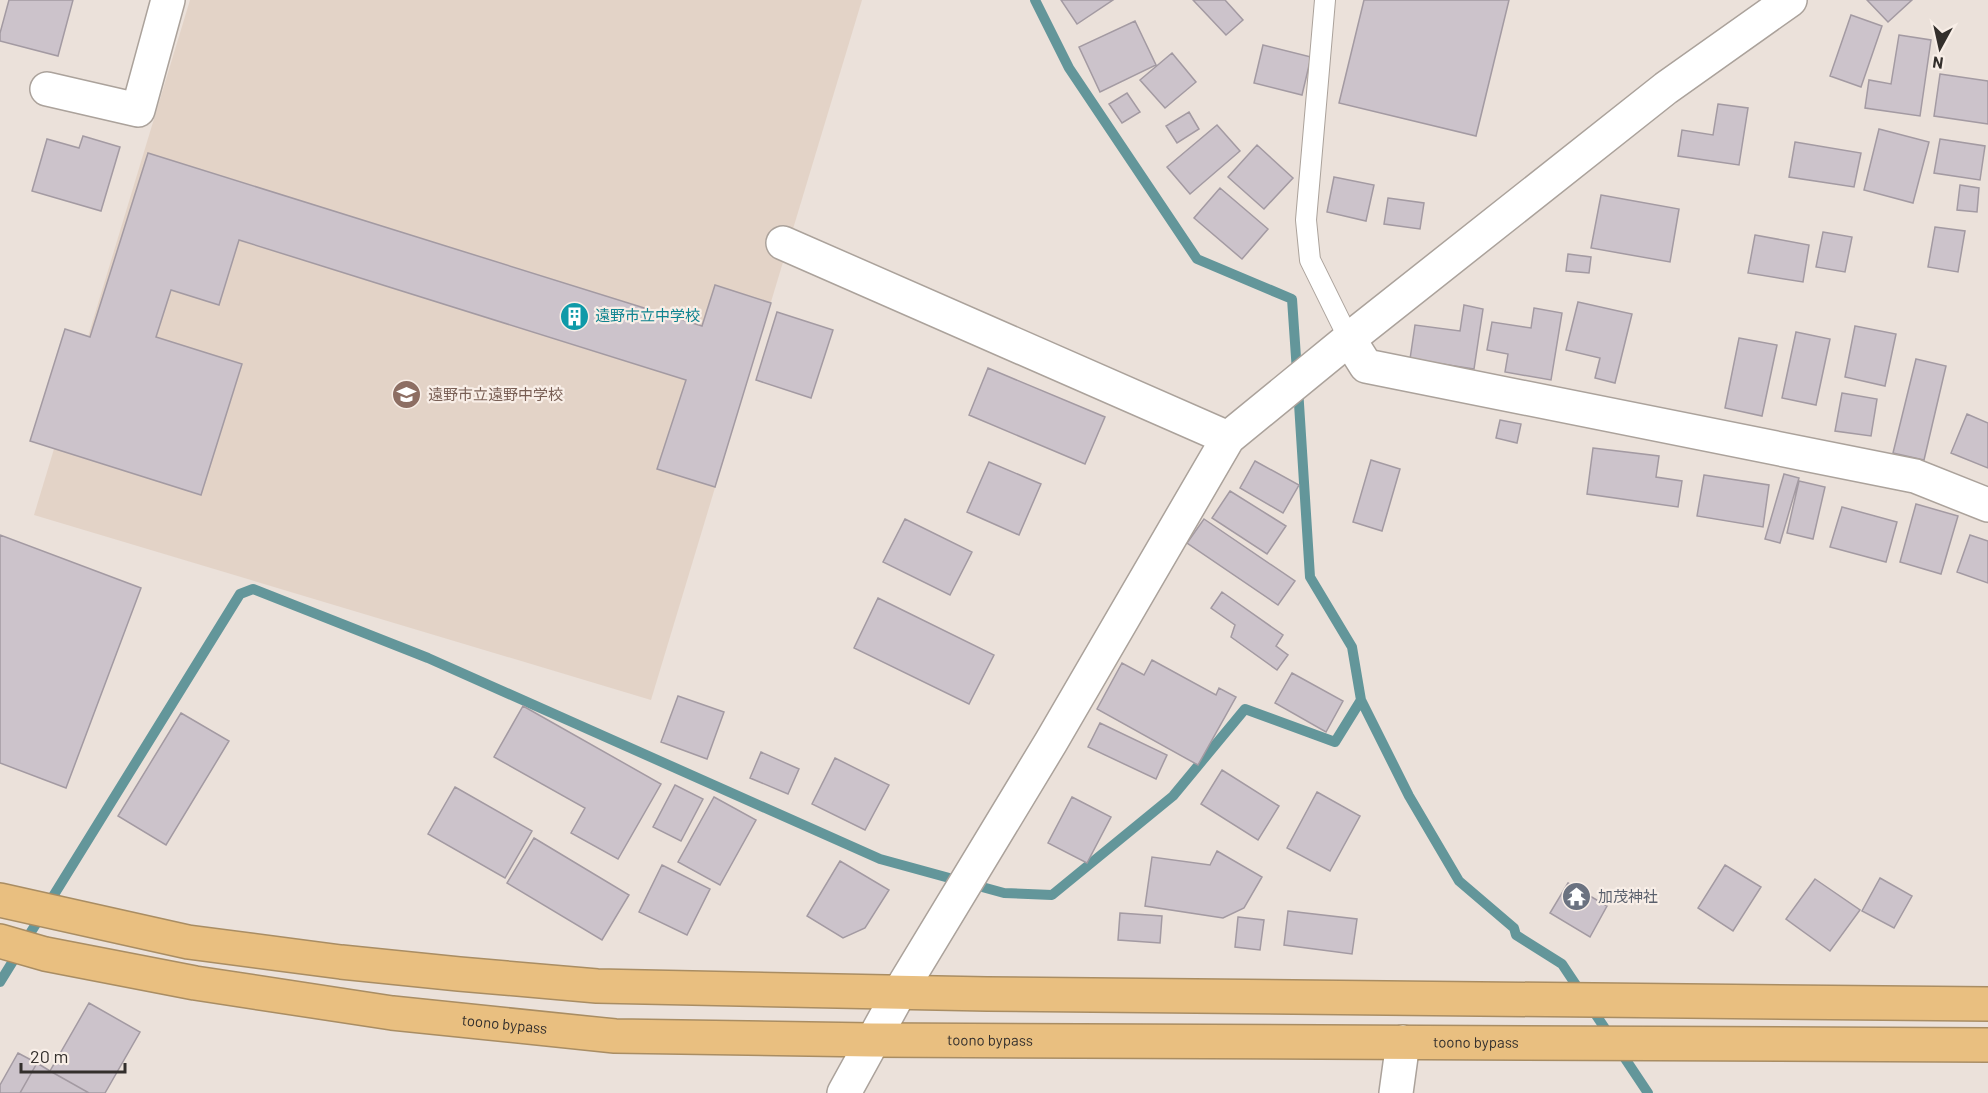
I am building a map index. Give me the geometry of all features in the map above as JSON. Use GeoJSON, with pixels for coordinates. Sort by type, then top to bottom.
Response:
{"type":"FeatureCollection","features":[{"type":"Feature","properties":{"kind":"highway"},"geometry":{"type":"LineString","coordinates":[[0,900],[188,942],[423,971],[597,986],[899,993],[1988,1004]]}},
{"type":"Feature","properties":{"kind":"highway","name":"toono bypass"},"geometry":{"type":"LineString","coordinates":[[0,941],[45,954],[195,983],[392,1013],[615,1036],[872,1040],[1988,1045]]}},
{"type":"Feature","properties":{"kind":"street"},"geometry":{"type":"LineString","coordinates":[[47,89],[138,110],[168,0]]}},
{"type":"Feature","properties":{"kind":"street"},"geometry":{"type":"LineString","coordinates":[[844,1093],[899,993],[1057,732],[1228,438],[1349,339],[1666,88],[1790,0]]}},
{"type":"Feature","properties":{"kind":"street"},"geometry":{"type":"LineString","coordinates":[[783,243],[1228,438]]}},
{"type":"Feature","properties":{"kind":"street"},"geometry":{"type":"LineString","coordinates":[[1349,339],[1366,366],[1915,476],[1988,505]]}},
{"type":"Feature","properties":{"kind":"street"},"geometry":{"type":"LineString","coordinates":[[1396,1093],[1403,1042]]}},
{"type":"Feature","properties":{"kind":"lane"},"geometry":{"type":"LineString","coordinates":[[1325,0],[1306,220],[1310,260],[1349,339]]}},
{"type":"Feature","properties":{"kind":"shaded area","name":"遠野市立遠野中学校"},"geometry":{"type":"Polygon","coordinates":[[[190,0],[862,0],[651,700],[34,515],[190,0]]]}},
{"type":"Feature","properties":{"kind":"building"},"geometry":{"type":"Polygon","coordinates":[[[9,0],[73,0],[58,56],[0,41],[9,0]]]}},
{"type":"Feature","properties":{"kind":"building"},"geometry":{"type":"Polygon","coordinates":[[[1061,0],[1113,0],[1077,24],[1061,0]]]}},
{"type":"Feature","properties":{"kind":"building"},"geometry":{"type":"Polygon","coordinates":[[[1193,0],[1225,0],[1243,20],[1226,35],[1193,0]]]}},
{"type":"Feature","properties":{"kind":"building"},"geometry":{"type":"Polygon","coordinates":[[[1364,0],[1509,0],[1476,136],[1339,103],[1364,0]]]}},
{"type":"Feature","properties":{"kind":"building"},"geometry":{"type":"Polygon","coordinates":[[[1867,0],[1912,0],[1888,22],[1867,0]]]}},
{"type":"Feature","properties":{"kind":"building"},"geometry":{"type":"Polygon","coordinates":[[[1851,15],[1882,26],[1861,87],[1830,76],[1851,15]]]}},
{"type":"Feature","properties":{"kind":"building"},"geometry":{"type":"Polygon","coordinates":[[[1135,21],[1156,65],[1100,92],[1079,47],[1135,21]]]}},
{"type":"Feature","properties":{"kind":"building"},"geometry":{"type":"Polygon","coordinates":[[[1899,35],[1931,40],[1920,116],[1865,108],[1869,80],[1891,84],[1899,35]]]}},
{"type":"Feature","properties":{"kind":"building"},"geometry":{"type":"Polygon","coordinates":[[[1263,45],[1311,57],[1302,95],[1254,83],[1263,45]]]}},
{"type":"Feature","properties":{"kind":"building"},"geometry":{"type":"Polygon","coordinates":[[[1172,53],[1196,82],[1165,108],[1140,80],[1172,53]]]}},
{"type":"Feature","properties":{"kind":"building"},"geometry":{"type":"Polygon","coordinates":[[[1940,74],[1988,81],[1988,124],[1934,116],[1940,74]]]}},
{"type":"Feature","properties":{"kind":"building"},"geometry":{"type":"Polygon","coordinates":[[[1127,93],[1140,112],[1122,123],[1109,104],[1127,93]]]}},
{"type":"Feature","properties":{"kind":"building"},"geometry":{"type":"Polygon","coordinates":[[[1718,104],[1748,108],[1739,165],[1678,156],[1682,130],[1713,135],[1718,104]]]}},
{"type":"Feature","properties":{"kind":"building"},"geometry":{"type":"Polygon","coordinates":[[[1189,112],[1199,129],[1177,143],[1166,126],[1189,112]]]}},
{"type":"Feature","properties":{"kind":"building"},"geometry":{"type":"Polygon","coordinates":[[[1217,125],[1240,151],[1190,194],[1167,167],[1217,125]]]}},
{"type":"Feature","properties":{"kind":"building"},"geometry":{"type":"Polygon","coordinates":[[[1879,129],[1929,142],[1913,203],[1864,190],[1879,129]]]}},
{"type":"Feature","properties":{"kind":"building"},"geometry":{"type":"Polygon","coordinates":[[[83,136],[120,147],[101,211],[32,191],[47,139],[79,148],[83,136]]]}},
{"type":"Feature","properties":{"kind":"building"},"geometry":{"type":"Polygon","coordinates":[[[1940,139],[1985,146],[1980,180],[1934,173],[1940,139]]]}},
{"type":"Feature","properties":{"kind":"building"},"geometry":{"type":"Polygon","coordinates":[[[1795,142],[1861,153],[1854,187],[1789,177],[1795,142]]]}},
{"type":"Feature","properties":{"kind":"building"},"geometry":{"type":"Polygon","coordinates":[[[1257,145],[1293,178],[1264,209],[1228,177],[1257,145]]]}},
{"type":"Feature","properties":{"kind":"building","name":"遠野市立中学校"},"geometry":{"type":"Polygon","coordinates":[[[148,153],[702,326],[715,285],[771,303],[715,487],[657,469],[686,380],[239,240],[219,305],[171,290],[156,337],[242,364],[201,495],[30,441],[65,329],[90,337],[148,153]]]}},
{"type":"Feature","properties":{"kind":"building"},"geometry":{"type":"Polygon","coordinates":[[[1334,177],[1374,185],[1366,221],[1327,212],[1334,177]]]}},
{"type":"Feature","properties":{"kind":"building"},"geometry":{"type":"Polygon","coordinates":[[[1960,185],[1979,188],[1977,212],[1957,210],[1960,185]]]}},
{"type":"Feature","properties":{"kind":"building"},"geometry":{"type":"Polygon","coordinates":[[[1220,188],[1268,229],[1242,259],[1194,218],[1220,188]]]}},
{"type":"Feature","properties":{"kind":"building"},"geometry":{"type":"Polygon","coordinates":[[[1601,195],[1679,209],[1670,262],[1591,248],[1601,195]]]}},
{"type":"Feature","properties":{"kind":"building"},"geometry":{"type":"Polygon","coordinates":[[[1388,198],[1424,203],[1420,229],[1384,224],[1388,198]]]}},
{"type":"Feature","properties":{"kind":"building"},"geometry":{"type":"Polygon","coordinates":[[[1935,227],[1965,231],[1958,272],[1928,267],[1935,227]]]}},
{"type":"Feature","properties":{"kind":"building"},"geometry":{"type":"Polygon","coordinates":[[[1823,232],[1852,237],[1845,272],[1816,267],[1823,232]]]}},
{"type":"Feature","properties":{"kind":"building"},"geometry":{"type":"Polygon","coordinates":[[[1755,235],[1809,245],[1803,282],[1748,273],[1755,235]]]}},
{"type":"Feature","properties":{"kind":"building"},"geometry":{"type":"Polygon","coordinates":[[[1568,254],[1591,257],[1589,273],[1566,271],[1568,254]]]}},
{"type":"Feature","properties":{"kind":"building"},"geometry":{"type":"Polygon","coordinates":[[[1578,302],[1632,314],[1615,383],[1595,378],[1600,358],[1566,350],[1578,302]]]}},
{"type":"Feature","properties":{"kind":"building"},"geometry":{"type":"Polygon","coordinates":[[[1464,305],[1483,309],[1474,369],[1410,359],[1415,325],[1460,331],[1464,305]]]}},
{"type":"Feature","properties":{"kind":"building"},"geometry":{"type":"Polygon","coordinates":[[[1534,308],[1562,313],[1551,380],[1505,372],[1508,354],[1487,350],[1492,322],[1531,328],[1534,308]]]}},
{"type":"Feature","properties":{"kind":"building"},"geometry":{"type":"Polygon","coordinates":[[[777,312],[833,330],[811,398],[756,380],[777,312]]]}},
{"type":"Feature","properties":{"kind":"building"},"geometry":{"type":"Polygon","coordinates":[[[1855,326],[1896,334],[1885,386],[1845,377],[1855,326]]]}},
{"type":"Feature","properties":{"kind":"building"},"geometry":{"type":"Polygon","coordinates":[[[1796,332],[1830,339],[1816,405],[1782,398],[1796,332]]]}},
{"type":"Feature","properties":{"kind":"building"},"geometry":{"type":"Polygon","coordinates":[[[1739,338],[1777,345],[1762,416],[1725,408],[1739,338]]]}},
{"type":"Feature","properties":{"kind":"building"},"geometry":{"type":"Polygon","coordinates":[[[1916,359],[1946,366],[1924,460],[1893,453],[1916,359]]]}},
{"type":"Feature","properties":{"kind":"building"},"geometry":{"type":"Polygon","coordinates":[[[988,368],[1105,417],[1085,464],[969,415],[988,368]]]}},
{"type":"Feature","properties":{"kind":"building"},"geometry":{"type":"Polygon","coordinates":[[[1842,393],[1877,399],[1871,436],[1835,431],[1842,393]]]}},
{"type":"Feature","properties":{"kind":"building"},"geometry":{"type":"Polygon","coordinates":[[[1967,414],[1988,423],[1988,468],[1951,453],[1967,414]]]}},
{"type":"Feature","properties":{"kind":"building"},"geometry":{"type":"Polygon","coordinates":[[[1500,420],[1521,424],[1517,443],[1496,438],[1500,420]]]}},
{"type":"Feature","properties":{"kind":"building"},"geometry":{"type":"Polygon","coordinates":[[[1593,448],[1659,456],[1656,477],[1682,481],[1678,507],[1587,494],[1593,448]]]}},
{"type":"Feature","properties":{"kind":"building"},"geometry":{"type":"Polygon","coordinates":[[[1371,460],[1400,469],[1382,531],[1353,522],[1371,460]]]}},
{"type":"Feature","properties":{"kind":"building"},"geometry":{"type":"Polygon","coordinates":[[[1255,461],[1299,485],[1283,513],[1240,488],[1255,461]]]}},
{"type":"Feature","properties":{"kind":"building"},"geometry":{"type":"Polygon","coordinates":[[[989,462],[1041,484],[1019,535],[967,512],[989,462]]]}},
{"type":"Feature","properties":{"kind":"building"},"geometry":{"type":"Polygon","coordinates":[[[1784,474],[1799,478],[1780,543],[1765,539],[1784,474]]]}},
{"type":"Feature","properties":{"kind":"building"},"geometry":{"type":"Polygon","coordinates":[[[1704,475],[1769,485],[1763,527],[1697,516],[1704,475]]]}},
{"type":"Feature","properties":{"kind":"building"},"geometry":{"type":"Polygon","coordinates":[[[1799,481],[1825,487],[1813,539],[1787,533],[1799,481]]]}},
{"type":"Feature","properties":{"kind":"building"},"geometry":{"type":"Polygon","coordinates":[[[1230,491],[1286,526],[1267,554],[1212,518],[1230,491]]]}},
{"type":"Feature","properties":{"kind":"building"},"geometry":{"type":"Polygon","coordinates":[[[1916,504],[1958,516],[1941,574],[1900,562],[1916,504]]]}},
{"type":"Feature","properties":{"kind":"building"},"geometry":{"type":"Polygon","coordinates":[[[1842,507],[1897,522],[1886,562],[1830,547],[1842,507]]]}},
{"type":"Feature","properties":{"kind":"building"},"geometry":{"type":"Polygon","coordinates":[[[905,519],[972,552],[950,595],[883,562],[905,519]]]}},
{"type":"Feature","properties":{"kind":"building"},"geometry":{"type":"Polygon","coordinates":[[[1204,519],[1295,581],[1278,605],[1187,543],[1204,519]]]}},
{"type":"Feature","properties":{"kind":"building"},"geometry":{"type":"Polygon","coordinates":[[[0,535],[141,588],[66,788],[0,763],[0,535]]]}},
{"type":"Feature","properties":{"kind":"building"},"geometry":{"type":"Polygon","coordinates":[[[1970,535],[1988,541],[1988,583],[1957,572],[1970,535]]]}},
{"type":"Feature","properties":{"kind":"building"},"geometry":{"type":"Polygon","coordinates":[[[1222,592],[1283,635],[1276,646],[1288,655],[1277,670],[1231,637],[1235,625],[1211,608],[1222,592]]]}},
{"type":"Feature","properties":{"kind":"building"},"geometry":{"type":"Polygon","coordinates":[[[878,598],[994,655],[969,704],[854,648],[878,598]]]}},
{"type":"Feature","properties":{"kind":"building"},"geometry":{"type":"Polygon","coordinates":[[[1152,660],[1216,695],[1219,688],[1236,697],[1198,765],[1097,709],[1122,663],[1144,675],[1152,660]]]}},
{"type":"Feature","properties":{"kind":"building"},"geometry":{"type":"Polygon","coordinates":[[[1292,673],[1343,701],[1326,732],[1275,703],[1292,673]]]}},
{"type":"Feature","properties":{"kind":"building"},"geometry":{"type":"Polygon","coordinates":[[[678,696],[724,712],[707,759],[661,742],[678,696]]]}},
{"type":"Feature","properties":{"kind":"building"},"geometry":{"type":"Polygon","coordinates":[[[523,706],[661,784],[618,859],[571,833],[585,808],[494,757],[523,706]]]}},
{"type":"Feature","properties":{"kind":"building"},"geometry":{"type":"Polygon","coordinates":[[[181,713],[229,741],[166,845],[118,816],[181,713]]]}},
{"type":"Feature","properties":{"kind":"building"},"geometry":{"type":"Polygon","coordinates":[[[1100,723],[1167,755],[1156,779],[1088,747],[1100,723]]]}},
{"type":"Feature","properties":{"kind":"building"},"geometry":{"type":"Polygon","coordinates":[[[761,752],[799,769],[788,794],[750,778],[761,752]]]}},
{"type":"Feature","properties":{"kind":"building"},"geometry":{"type":"Polygon","coordinates":[[[835,758],[889,785],[865,830],[812,804],[835,758]]]}},
{"type":"Feature","properties":{"kind":"building"},"geometry":{"type":"Polygon","coordinates":[[[1222,770],[1279,806],[1258,840],[1201,804],[1222,770]]]}},
{"type":"Feature","properties":{"kind":"building"},"geometry":{"type":"Polygon","coordinates":[[[675,785],[703,799],[681,841],[653,827],[675,785]]]}},
{"type":"Feature","properties":{"kind":"building"},"geometry":{"type":"Polygon","coordinates":[[[455,787],[532,831],[505,878],[428,834],[455,787]]]}},
{"type":"Feature","properties":{"kind":"building"},"geometry":{"type":"Polygon","coordinates":[[[1317,792],[1360,816],[1330,871],[1287,848],[1317,792]]]}},
{"type":"Feature","properties":{"kind":"building"},"geometry":{"type":"Polygon","coordinates":[[[714,797],[756,820],[720,885],[678,862],[714,797]]]}},
{"type":"Feature","properties":{"kind":"building"},"geometry":{"type":"Polygon","coordinates":[[[1072,797],[1111,817],[1087,863],[1048,843],[1072,797]]]}},
{"type":"Feature","properties":{"kind":"building"},"geometry":{"type":"Polygon","coordinates":[[[534,838],[629,895],[602,940],[507,883],[534,838]]]}},
{"type":"Feature","properties":{"kind":"building"},"geometry":{"type":"Polygon","coordinates":[[[1217,851],[1262,877],[1244,908],[1223,918],[1145,906],[1152,857],[1210,865],[1217,851]]]}},
{"type":"Feature","properties":{"kind":"building"},"geometry":{"type":"Polygon","coordinates":[[[840,861],[889,890],[865,928],[843,938],[807,916],[840,861]]]}},
{"type":"Feature","properties":{"kind":"building"},"geometry":{"type":"Polygon","coordinates":[[[662,865],[710,889],[687,935],[639,912],[662,865]]]}},
{"type":"Feature","properties":{"kind":"building"},"geometry":{"type":"Polygon","coordinates":[[[1725,865],[1761,887],[1733,931],[1698,908],[1725,865]]]}},
{"type":"Feature","properties":{"kind":"building"},"geometry":{"type":"Polygon","coordinates":[[[1880,878],[1912,896],[1894,928],[1862,911],[1880,878]]]}},
{"type":"Feature","properties":{"kind":"building"},"geometry":{"type":"Polygon","coordinates":[[[1815,879],[1860,910],[1830,951],[1786,919],[1815,879]]]}},
{"type":"Feature","properties":{"kind":"building"},"geometry":{"type":"Polygon","coordinates":[[[1568,883],[1607,906],[1590,937],[1550,913],[1568,883]]]}},
{"type":"Feature","properties":{"kind":"building"},"geometry":{"type":"Polygon","coordinates":[[[1288,911],[1357,919],[1352,954],[1284,945],[1288,911]]]}},
{"type":"Feature","properties":{"kind":"building"},"geometry":{"type":"Polygon","coordinates":[[[1120,913],[1162,916],[1160,943],[1118,940],[1120,913]]]}},
{"type":"Feature","properties":{"kind":"building"},"geometry":{"type":"Polygon","coordinates":[[[1238,917],[1264,920],[1260,950],[1235,947],[1238,917]]]}},
{"type":"Feature","properties":{"kind":"building"},"geometry":{"type":"Polygon","coordinates":[[[89,1003],[140,1032],[105,1093],[89,1093],[50,1071],[89,1003]]]}},
{"type":"Feature","properties":{"kind":"building"},"geometry":{"type":"Polygon","coordinates":[[[18,1053],[37,1063],[20,1093],[0,1093],[0,1085],[18,1053]]]}},
{"type":"Feature","properties":{"kind":"building"},"geometry":{"type":"Polygon","coordinates":[[[37,1063],[50,1071],[89,1093],[20,1093],[37,1063]]]}},
{"type":"Feature","properties":{"kind":"waterway"},"geometry":{"type":"LineString","coordinates":[[1035,0],[1069,68],[1197,259],[1292,299],[1297,372]]}},
{"type":"Feature","properties":{"kind":"waterway"},"geometry":{"type":"LineString","coordinates":[[1298,388],[1310,577],[1352,647],[1361,700],[1409,796],[1459,881],[1514,928],[1516,935],[1562,964],[1648,1093]]}},
{"type":"Feature","properties":{"kind":"waterway"},"geometry":{"type":"LineString","coordinates":[[0,982],[240,594],[253,589],[428,658],[880,859],[1004,893],[1052,895],[1173,796],[1245,709],[1335,742],[1361,700]]}},
{"type":"Feature","properties":{"kind":"place","name":"遠野市立中学校"},"geometry":{"type":"Point","coordinates":[574,316]}},
{"type":"Feature","properties":{"kind":"place","name":"遠野市立遠野中学校"},"geometry":{"type":"Point","coordinates":[407,395]}},
{"type":"Feature","properties":{"kind":"place","name":"加茂神社"},"geometry":{"type":"Point","coordinates":[1577,897]}}]}
